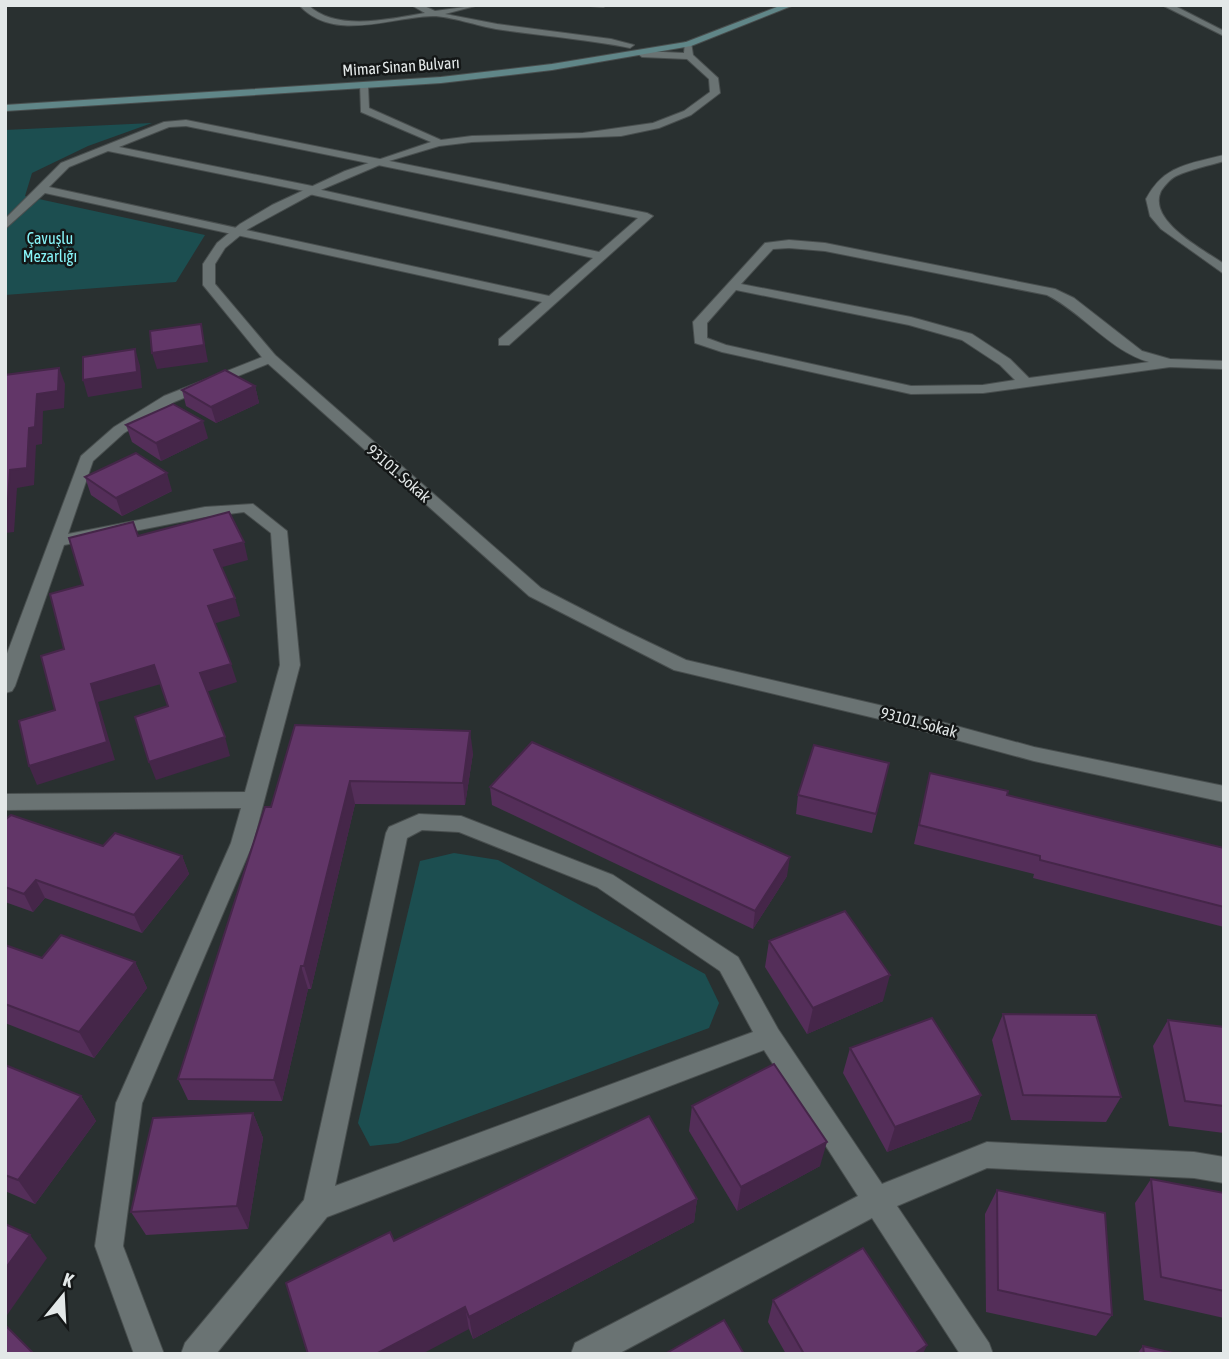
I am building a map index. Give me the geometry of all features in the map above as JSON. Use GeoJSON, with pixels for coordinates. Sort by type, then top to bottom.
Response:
{"type":"FeatureCollection","features":[{"type":"Feature","properties":{"kind":"main road","name":"Mimar Sinan Bulvarı"},"geometry":{"type":"LineString","coordinates":[[5,108],[363,85],[552,67],[689,50],[790,5]]}},
{"type":"Feature","properties":{"kind":"main road","name":"Mimar Sinan Bulvarı"},"geometry":{"type":"LineString","coordinates":[[224,83],[423,71],[542,59],[662,37]]}},
{"type":"Feature","properties":{"kind":"street"},"geometry":{"type":"LineString","coordinates":[[303,5],[305,10],[323,21],[348,25],[432,15],[475,5]]}},
{"type":"Feature","properties":{"kind":"street"},"geometry":{"type":"LineString","coordinates":[[415,5],[432,15],[518,31],[603,39],[630,45]]}},
{"type":"Feature","properties":{"kind":"street"},"geometry":{"type":"LineString","coordinates":[[582,5],[603,5]]}},
{"type":"Feature","properties":{"kind":"street"},"geometry":{"type":"LineString","coordinates":[[1166,5],[1224,34]]}},
{"type":"Feature","properties":{"kind":"street","name":"93101. Sokak"},"geometry":{"type":"LineString","coordinates":[[689,50],[713,78],[715,93],[701,106],[675,119],[612,135],[440,143],[376,162],[311,190],[237,230],[209,263],[208,285],[270,358],[535,592],[681,665],[879,712],[1034,754],[1224,794]]}},
{"type":"Feature","properties":{"kind":"street"},"geometry":{"type":"LineString","coordinates":[[363,85],[364,110],[418,131],[440,143]]}},
{"type":"Feature","properties":{"kind":"street"},"geometry":{"type":"LineString","coordinates":[[5,226],[65,165],[167,124],[186,122],[647,216],[504,342]]}},
{"type":"Feature","properties":{"kind":"street"},"geometry":{"type":"LineString","coordinates":[[108,148],[311,190],[602,256]]}},
{"type":"Feature","properties":{"kind":"street"},"geometry":{"type":"LineString","coordinates":[[1224,158],[1171,174],[1160,183],[1152,199],[1156,216],[1165,227],[1224,270]]}},
{"type":"Feature","properties":{"kind":"street"},"geometry":{"type":"LineString","coordinates":[[43,189],[552,300]]}},
{"type":"Feature","properties":{"kind":"street"},"geometry":{"type":"LineString","coordinates":[[1170,363],[1137,354],[1069,301],[1051,292],[825,247],[789,243],[769,246],[700,322],[700,340],[722,348],[911,390],[983,389],[1170,363],[1224,365]]}},
{"type":"Feature","properties":{"kind":"street"},"geometry":{"type":"LineString","coordinates":[[732,286],[911,321],[967,337],[1005,362],[1026,383]]}},
{"type":"Feature","properties":{"kind":"street"},"geometry":{"type":"LineString","coordinates":[[5,686],[86,459],[119,430],[169,399],[270,358]]}},
{"type":"Feature","properties":{"kind":"street"},"geometry":{"type":"LineString","coordinates":[[57,541],[205,512],[247,507],[279,531],[290,665],[242,843],[129,1103],[109,1246],[149,1354]]}},
{"type":"Feature","properties":{"kind":"street"},"geometry":{"type":"LineString","coordinates":[[5,802],[254,800]]}},
{"type":"Feature","properties":{"kind":"street"},"geometry":{"type":"LineString","coordinates":[[196,1354],[317,1207],[397,833],[419,822],[461,824],[606,881],[729,964],[769,1037],[978,1354]]}},
{"type":"Feature","properties":{"kind":"street"},"geometry":{"type":"LineString","coordinates":[[317,1207],[769,1037]]}},
{"type":"Feature","properties":{"kind":"street"},"geometry":{"type":"LineString","coordinates":[[586,1354],[876,1200],[987,1155],[1194,1165],[1224,1170]]}},
{"type":"Feature","properties":{"kind":"green space","name":"Çavuşlu Mezarlığı"},"geometry":{"type":"Polygon","coordinates":[[[152,123],[88,146],[32,173],[25,196],[205,235],[176,282],[5,295],[5,130],[152,123]]]}},
{"type":"Feature","properties":{"kind":"green space"},"geometry":{"type":"Polygon","coordinates":[[[454,853],[498,860],[705,974],[719,1003],[709,1028],[398,1143],[370,1146],[358,1123],[420,861],[454,853]]]}},
{"type":"Feature","properties":{"kind":"building"},"geometry":{"type":"Polygon","coordinates":[[[201,324],[204,345],[152,353],[150,331],[201,324]]]}},
{"type":"Feature","properties":{"kind":"building"},"geometry":{"type":"Polygon","coordinates":[[[135,349],[137,372],[83,380],[83,357],[135,349]]]}},
{"type":"Feature","properties":{"kind":"building"},"geometry":{"type":"Polygon","coordinates":[[[59,368],[58,391],[37,394],[35,427],[29,428],[27,468],[10,470],[5,515],[5,375],[59,368]]]}},
{"type":"Feature","properties":{"kind":"building"},"geometry":{"type":"Polygon","coordinates":[[[225,370],[255,386],[211,407],[182,390],[225,370]]]}},
{"type":"Feature","properties":{"kind":"building"},"geometry":{"type":"Polygon","coordinates":[[[173,404],[203,421],[156,443],[126,425],[173,404]]]}},
{"type":"Feature","properties":{"kind":"building"},"geometry":{"type":"Polygon","coordinates":[[[136,453],[167,473],[116,498],[85,477],[136,453]]]}},
{"type":"Feature","properties":{"kind":"building"},"geometry":{"type":"Polygon","coordinates":[[[229,512],[244,542],[214,550],[235,598],[208,606],[231,664],[200,673],[225,737],[149,762],[135,717],[168,706],[154,665],[91,684],[107,742],[29,766],[19,721],[55,710],[41,656],[64,649],[50,594],[83,585],[69,538],[133,522],[138,536],[229,512]]]}},
{"type":"Feature","properties":{"kind":"building"},"geometry":{"type":"Polygon","coordinates":[[[295,725],[470,731],[463,783],[350,781],[274,1080],[178,1079],[265,807],[271,807],[295,725]]]}},
{"type":"Feature","properties":{"kind":"building"},"geometry":{"type":"Polygon","coordinates":[[[532,742],[790,857],[755,911],[490,787],[532,742]]]}},
{"type":"Feature","properties":{"kind":"building"},"geometry":{"type":"Polygon","coordinates":[[[814,745],[889,763],[876,814],[798,795],[814,745]]]}},
{"type":"Feature","properties":{"kind":"building"},"geometry":{"type":"Polygon","coordinates":[[[930,773],[1008,791],[1007,795],[1224,848],[1224,907],[1040,860],[1040,856],[919,825],[930,773]]]}},
{"type":"Feature","properties":{"kind":"building"},"geometry":{"type":"Polygon","coordinates":[[[11,815],[103,846],[115,833],[182,856],[134,915],[36,880],[24,894],[5,887],[5,820],[11,815]]]}},
{"type":"Feature","properties":{"kind":"building"},"geometry":{"type":"Polygon","coordinates":[[[845,911],[890,975],[813,1008],[769,941],[845,911]]]}},
{"type":"Feature","properties":{"kind":"building"},"geometry":{"type":"Polygon","coordinates":[[[61,935],[135,962],[79,1032],[5,1004],[5,945],[42,958],[61,935]]]}},
{"type":"Feature","properties":{"kind":"building"},"geometry":{"type":"Polygon","coordinates":[[[1003,1014],[1096,1015],[1121,1097],[1023,1095],[1003,1014]]]}},
{"type":"Feature","properties":{"kind":"building"},"geometry":{"type":"Polygon","coordinates":[[[932,1018],[981,1095],[895,1127],[850,1048],[932,1018]]]}},
{"type":"Feature","properties":{"kind":"building"},"geometry":{"type":"Polygon","coordinates":[[[1168,1020],[1224,1027],[1224,1106],[1185,1101],[1168,1020]]]}},
{"type":"Feature","properties":{"kind":"building"},"geometry":{"type":"Polygon","coordinates":[[[774,1064],[827,1142],[741,1187],[692,1106],[774,1064]]]}},
{"type":"Feature","properties":{"kind":"building"},"geometry":{"type":"Polygon","coordinates":[[[5,1065],[81,1096],[18,1180],[5,1175],[5,1065]]]}},
{"type":"Feature","properties":{"kind":"building"},"geometry":{"type":"Polygon","coordinates":[[[253,1113],[237,1206],[131,1212],[153,1118],[253,1113]]]}},
{"type":"Feature","properties":{"kind":"building"},"geometry":{"type":"Polygon","coordinates":[[[649,1116],[697,1199],[469,1317],[465,1307],[376,1354],[308,1354],[286,1283],[390,1232],[394,1241],[649,1116]]]}},
{"type":"Feature","properties":{"kind":"building"},"geometry":{"type":"Polygon","coordinates":[[[1151,1179],[1224,1193],[1224,1291],[1161,1277],[1151,1179]]]}},
{"type":"Feature","properties":{"kind":"building"},"geometry":{"type":"Polygon","coordinates":[[[997,1190],[1105,1213],[1112,1315],[998,1290],[997,1190]]]}},
{"type":"Feature","properties":{"kind":"building"},"geometry":{"type":"Polygon","coordinates":[[[5,1224],[30,1235],[5,1269],[5,1224]]]}},
{"type":"Feature","properties":{"kind":"building"},"geometry":{"type":"Polygon","coordinates":[[[863,1248],[927,1345],[914,1354],[804,1354],[773,1300],[863,1248]]]}},
{"type":"Feature","properties":{"kind":"building"},"geometry":{"type":"Polygon","coordinates":[[[724,1320],[744,1354],[665,1354],[724,1320]]]}},
{"type":"Feature","properties":{"kind":"building"},"geometry":{"type":"Polygon","coordinates":[[[5,1325],[34,1354],[5,1354],[5,1325]]]}},
{"type":"Feature","properties":{"kind":"building"},"geometry":{"type":"Polygon","coordinates":[[[1143,1346],[1177,1354],[1144,1354],[1143,1346]]]}}]}
